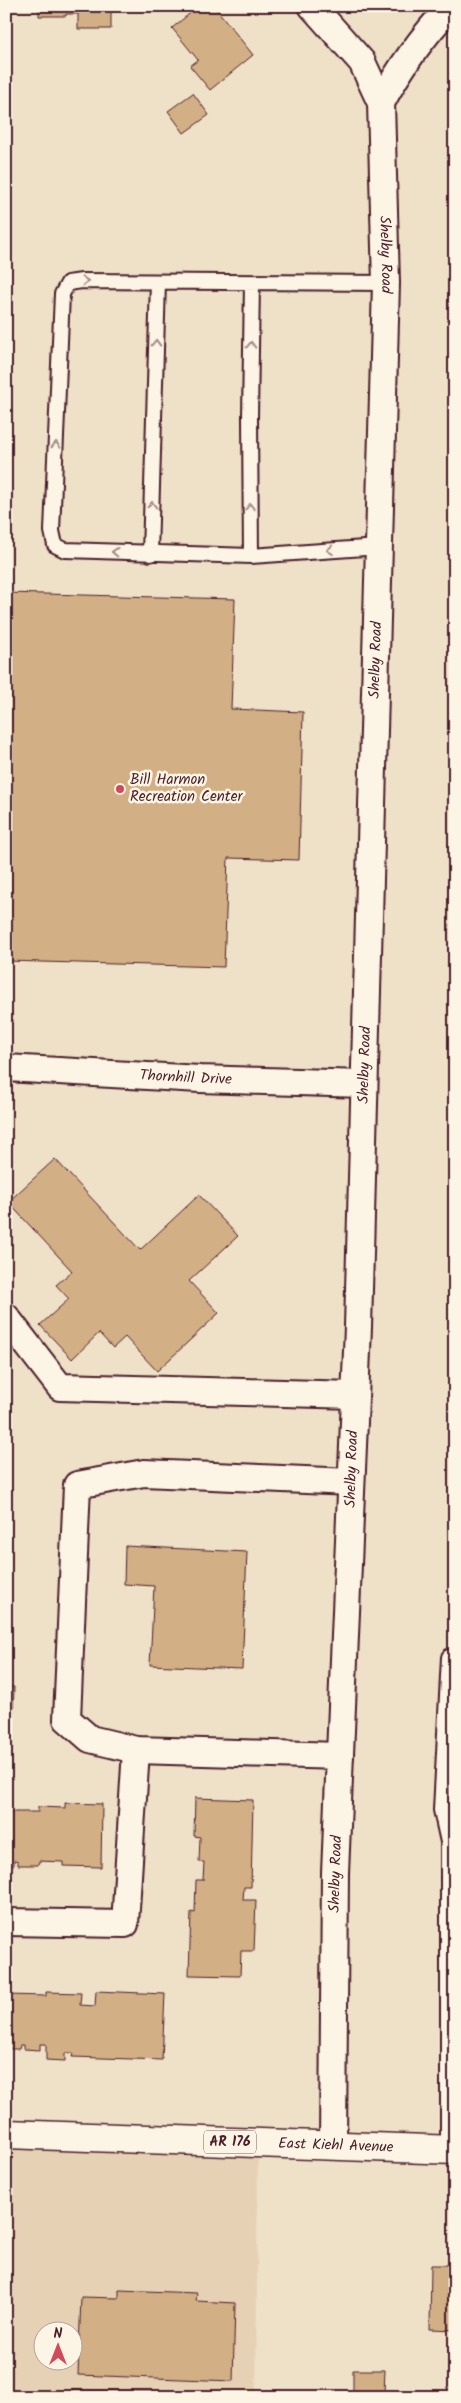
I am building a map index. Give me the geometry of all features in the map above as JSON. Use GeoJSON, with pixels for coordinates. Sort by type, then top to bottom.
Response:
{"type":"FeatureCollection","features":[{"type":"Feature","properties":{"kind":"main road","name":"East Kiehl Avenue"},"geometry":{"type":"LineString","coordinates":[[6,2134],[452,2150]]}},
{"type":"Feature","properties":{"kind":"street","name":"Shelby Road"},"geometry":{"type":"LineString","coordinates":[[312,6],[362,62],[381,103],[386,283],[355,1395],[335,1883],[333,2146]]}},
{"type":"Feature","properties":{"kind":"street"},"geometry":{"type":"LineString","coordinates":[[381,103],[397,73],[426,32],[451,6]]}},
{"type":"Feature","properties":{"kind":"street","name":"Thornhill Drive"},"geometry":{"type":"LineString","coordinates":[[6,1068],[200,1079],[364,1084]]}},
{"type":"Feature","properties":{"kind":"street"},"geometry":{"type":"LineString","coordinates":[[6,1317],[60,1387],[355,1395]]}},
{"type":"Feature","properties":{"kind":"street"},"geometry":{"type":"LineString","coordinates":[[340,1756],[136,1750],[90,1739],[67,1719],[77,1485],[144,1473],[352,1482]]}},
{"type":"Feature","properties":{"kind":"street"},"geometry":{"type":"LineString","coordinates":[[6,1922],[125,1924],[136,1750]]}},
{"type":"Feature","properties":{"kind":"lane"},"geometry":{"type":"LineString","coordinates":[[379,547],[250,556],[65,550],[54,545],[52,531],[62,294],[68,283],[82,281],[386,283]]}},
{"type":"Feature","properties":{"kind":"lane"},"geometry":{"type":"LineString","coordinates":[[150,554],[158,282]]}},
{"type":"Feature","properties":{"kind":"lane"},"geometry":{"type":"LineString","coordinates":[[250,556],[252,283]]}},
{"type":"Feature","properties":{"kind":"lane"},"geometry":{"type":"LineString","coordinates":[[452,2150],[448,1842],[441,1810],[449,1657],[455,1657]]}},
{"type":"Feature","properties":{"kind":"shaded area"},"geometry":{"type":"Polygon","coordinates":[[[6,2134],[258,2143],[256,2397],[6,2397],[6,2134]]]}},
{"type":"Feature","properties":{"kind":"building"},"geometry":{"type":"Polygon","coordinates":[[[39,6],[111,6],[111,29],[78,29],[78,14],[39,16],[39,6]]]}},
{"type":"Feature","properties":{"kind":"building"},"geometry":{"type":"Polygon","coordinates":[[[199,6],[214,6],[253,55],[210,90],[190,66],[198,60],[172,28],[199,6]]]}},
{"type":"Feature","properties":{"kind":"building"},"geometry":{"type":"Polygon","coordinates":[[[193,93],[209,115],[184,133],[168,111],[193,93]]]}},
{"type":"Feature","properties":{"kind":"building"},"geometry":{"type":"Polygon","coordinates":[[[6,593],[235,599],[231,709],[303,712],[299,860],[228,858],[224,967],[6,961],[6,593]]]}},
{"type":"Feature","properties":{"kind":"building"},"geometry":{"type":"Polygon","coordinates":[[[55,1159],[140,1250],[199,1195],[238,1236],[189,1281],[219,1313],[157,1371],[125,1337],[113,1348],[99,1333],[72,1359],[40,1325],[69,1299],[56,1285],[72,1271],[8,1202],[55,1159]]]}},
{"type":"Feature","properties":{"kind":"building"},"geometry":{"type":"Polygon","coordinates":[[[125,1546],[247,1552],[242,1669],[150,1665],[154,1586],[124,1584],[125,1546]]]}},
{"type":"Feature","properties":{"kind":"building"},"geometry":{"type":"Polygon","coordinates":[[[6,1686],[14,1687],[12,1749],[6,1749],[6,1686]]]}},
{"type":"Feature","properties":{"kind":"building"},"geometry":{"type":"Polygon","coordinates":[[[449,1792],[455,1792],[455,1817],[448,1817],[449,1792]]]}},
{"type":"Feature","properties":{"kind":"building"},"geometry":{"type":"Polygon","coordinates":[[[195,1798],[253,1800],[251,1887],[244,1887],[243,1900],[256,1900],[254,1951],[241,1951],[240,1976],[189,1975],[191,1912],[195,1913],[196,1880],[203,1880],[204,1862],[199,1862],[200,1837],[194,1836],[195,1798]]]}},
{"type":"Feature","properties":{"kind":"building"},"geometry":{"type":"Polygon","coordinates":[[[65,1803],[102,1804],[101,1867],[63,1866],[63,1862],[39,1861],[38,1865],[18,1865],[18,1861],[14,1860],[14,1865],[6,1865],[6,1812],[38,1812],[38,1807],[65,1808],[65,1803]]]}},
{"type":"Feature","properties":{"kind":"building"},"geometry":{"type":"Polygon","coordinates":[[[96,1991],[165,1994],[162,2060],[72,2057],[73,2053],[65,2053],[65,2061],[46,2060],[46,2044],[40,2044],[40,2050],[24,2049],[24,2045],[20,2045],[19,2049],[6,2049],[6,1995],[46,1996],[46,1992],[81,1993],[80,2005],[95,2006],[96,1991]]]}},
{"type":"Feature","properties":{"kind":"building"},"geometry":{"type":"Polygon","coordinates":[[[431,2265],[455,2265],[455,2330],[430,2329],[431,2265]]]}},
{"type":"Feature","properties":{"kind":"building"},"geometry":{"type":"Polygon","coordinates":[[[119,2290],[197,2293],[196,2301],[235,2303],[233,2381],[78,2375],[78,2370],[82,2370],[81,2297],[119,2298],[119,2290]]]}},
{"type":"Feature","properties":{"kind":"building"},"geometry":{"type":"Polygon","coordinates":[[[353,2370],[385,2370],[384,2393],[353,2393],[353,2370]]]}},
{"type":"Feature","properties":{"kind":"building"},"geometry":{"type":"Polygon","coordinates":[[[72,2390],[168,2392],[168,2397],[72,2397],[72,2390]]]}},
{"type":"Feature","properties":{"kind":"place","name":"Bill Harmon Recreation Center"},"geometry":{"type":"Point","coordinates":[120,789]}}]}
